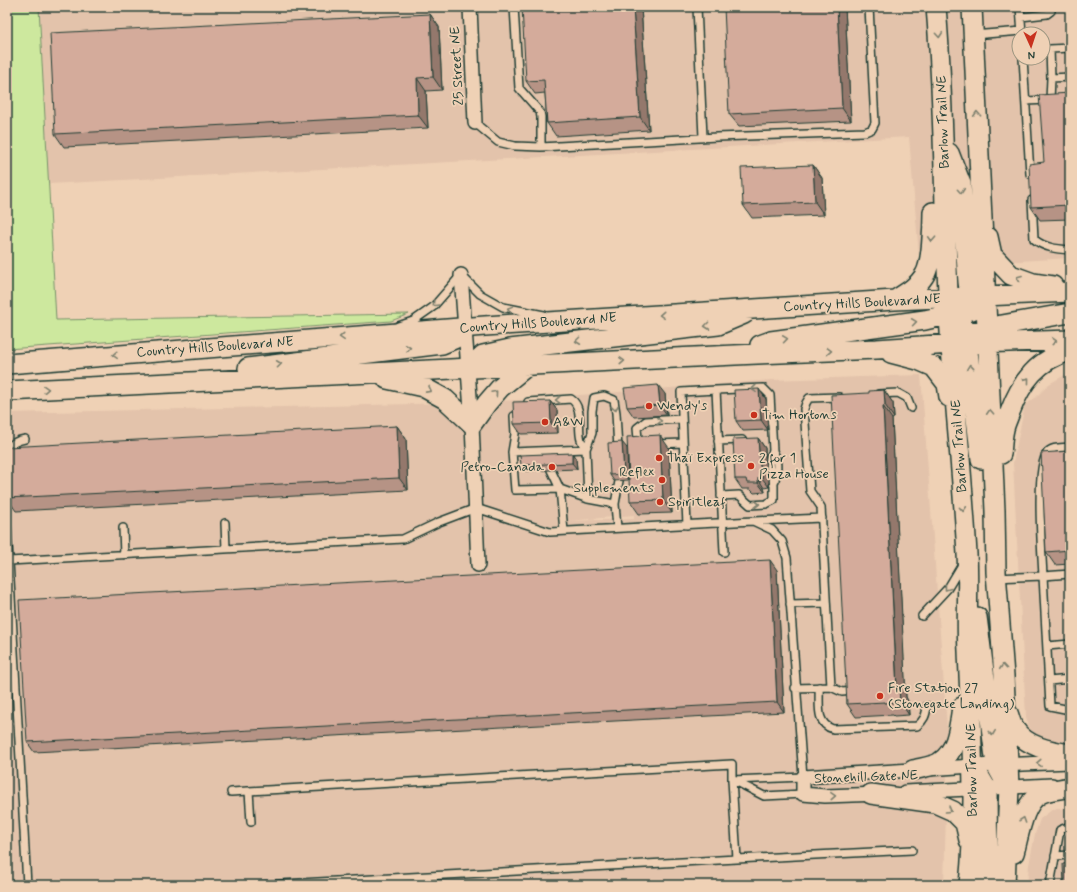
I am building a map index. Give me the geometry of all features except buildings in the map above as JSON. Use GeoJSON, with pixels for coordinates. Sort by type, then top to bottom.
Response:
{"type":"FeatureCollection","features":[{"type":"Feature","properties":{"kind":"main road","name":"Barlow Trail NE"},"geometry":{"type":"LineString","coordinates":[[936,7],[941,63],[945,190],[964,305],[973,338],[995,511],[996,575],[1005,706],[1002,765],[1009,787],[1006,885]]}},
{"type":"Feature","properties":{"kind":"main road","name":"Barlow Trail NE"},"geometry":{"type":"LineString","coordinates":[[969,885],[980,789],[973,766],[967,630],[967,556],[958,441],[973,338],[964,305],[981,203],[972,7]]}},
{"type":"Feature","properties":{"kind":"main road"},"geometry":{"type":"LineString","coordinates":[[734,355],[771,341],[918,321],[964,305],[961,184],[944,141]]}},
{"type":"Feature","properties":{"kind":"main road"},"geometry":{"type":"LineString","coordinates":[[895,300],[916,286],[926,275],[932,250],[934,205],[945,190]]}},
{"type":"Feature","properties":{"kind":"main road"},"geometry":{"type":"LineString","coordinates":[[981,203],[992,255],[1011,275],[1033,283],[1070,291]]}},
{"type":"Feature","properties":{"kind":"main road","name":"Country Hills Boulevard NE"},"geometry":{"type":"LineString","coordinates":[[7,364],[465,328],[756,308],[895,300],[964,305],[1070,291]]}},
{"type":"Feature","properties":{"kind":"main road"},"geometry":{"type":"LineString","coordinates":[[468,369],[483,355],[510,349],[718,325],[756,308]]}},
{"type":"Feature","properties":{"kind":"main road"},"geometry":{"type":"LineString","coordinates":[[7,391],[877,349],[973,338],[1070,314]]}},
{"type":"Feature","properties":{"kind":"main road"},"geometry":{"type":"LineString","coordinates":[[186,383],[232,370],[442,344],[454,339],[465,328]]}},
{"type":"Feature","properties":{"kind":"main road"},"geometry":{"type":"LineString","coordinates":[[973,338],[1070,340]]}},
{"type":"Feature","properties":{"kind":"main road"},"geometry":{"type":"LineString","coordinates":[[973,338],[996,575]]}},
{"type":"Feature","properties":{"kind":"main road"},"geometry":{"type":"LineString","coordinates":[[877,349],[918,360],[934,367],[947,384],[958,441]]}},
{"type":"Feature","properties":{"kind":"main road"},"geometry":{"type":"LineString","coordinates":[[995,511],[1004,429],[1015,398],[1024,381],[1036,369],[1051,358],[1070,351]]}},
{"type":"Feature","properties":{"kind":"main road"},"geometry":{"type":"LineString","coordinates":[[364,374],[423,387],[445,399],[472,424],[486,403],[500,388],[527,366]]}},
{"type":"Feature","properties":{"kind":"main road"},"geometry":{"type":"LineString","coordinates":[[967,556],[1002,765]]}},
{"type":"Feature","properties":{"kind":"main road"},"geometry":{"type":"LineString","coordinates":[[913,770],[940,762],[950,752],[958,734],[968,664]]}},
{"type":"Feature","properties":{"kind":"main road"},"geometry":{"type":"LineString","coordinates":[[1005,706],[1014,728],[1023,738],[1045,749],[1070,754]]}},
{"type":"Feature","properties":{"kind":"main road"},"geometry":{"type":"LineString","coordinates":[[1006,885],[1023,819],[1030,803],[1040,794],[1070,785]]}},
{"type":"Feature","properties":{"kind":"main road"},"geometry":{"type":"LineString","coordinates":[[980,789],[988,885]]}},
{"type":"Feature","properties":{"kind":"main road"},"geometry":{"type":"LineString","coordinates":[[871,794],[935,803],[953,811],[965,824],[972,853]]}},
{"type":"Feature","properties":{"kind":"street","name":"25 Street NE"},"geometry":{"type":"LineString","coordinates":[[470,7],[476,122]]}},
{"type":"Feature","properties":{"kind":"street"},"geometry":{"type":"LineString","coordinates":[[461,275],[472,424],[478,565]]}},
{"type":"Feature","properties":{"kind":"street","name":"Stonehill Gate NE"},"geometry":{"type":"LineString","coordinates":[[1070,762],[973,766],[802,777],[803,794],[825,796],[1070,785]]}},
{"type":"Feature","properties":{"kind":"lane"},"geometry":{"type":"LineString","coordinates":[[514,7],[519,88],[540,112],[541,146]]}},
{"type":"Feature","properties":{"kind":"lane"},"geometry":{"type":"LineString","coordinates":[[697,7],[702,138]]}},
{"type":"Feature","properties":{"kind":"lane"},"geometry":{"type":"LineString","coordinates":[[476,122],[498,142],[515,146],[865,132],[872,129],[875,123],[869,7]]}},
{"type":"Feature","properties":{"kind":"lane"},"geometry":{"type":"LineString","coordinates":[[1020,7],[1022,26]]}},
{"type":"Feature","properties":{"kind":"lane"},"geometry":{"type":"LineString","coordinates":[[1021,18],[1047,14],[1051,11],[1050,7]]}},
{"type":"Feature","properties":{"kind":"lane"},"geometry":{"type":"LineString","coordinates":[[973,34],[1011,32]]}},
{"type":"Feature","properties":{"kind":"lane"},"geometry":{"type":"LineString","coordinates":[[1026,101],[1053,99],[1050,49],[1070,48]]}},
{"type":"Feature","properties":{"kind":"lane"},"geometry":{"type":"LineString","coordinates":[[1024,66],[1031,178]]}},
{"type":"Feature","properties":{"kind":"lane"},"geometry":{"type":"LineString","coordinates":[[1051,78],[1070,77]]}},
{"type":"Feature","properties":{"kind":"lane"},"geometry":{"type":"LineString","coordinates":[[1032,193],[1034,239],[1040,244],[1053,248],[1070,250]]}},
{"type":"Feature","properties":{"kind":"lane"},"geometry":{"type":"LineString","coordinates":[[366,336],[413,321],[424,314],[433,307],[461,275],[480,294],[503,307],[576,320]]}},
{"type":"Feature","properties":{"kind":"lane"},"geometry":{"type":"LineString","coordinates":[[687,525],[681,392],[763,388],[768,391],[770,395],[773,451],[769,458],[769,471],[774,486],[774,500],[766,504],[750,505],[738,495],[721,496]]}},
{"type":"Feature","properties":{"kind":"lane"},"geometry":{"type":"LineString","coordinates":[[716,390],[724,552]]}},
{"type":"Feature","properties":{"kind":"lane"},"geometry":{"type":"LineString","coordinates":[[868,395],[898,393],[907,398],[911,408]]}},
{"type":"Feature","properties":{"kind":"lane"},"geometry":{"type":"LineString","coordinates":[[588,499],[586,449],[592,433],[592,411],[594,398],[604,396],[614,400],[618,449]]}},
{"type":"Feature","properties":{"kind":"lane"},"geometry":{"type":"LineString","coordinates":[[831,686],[821,507],[810,491],[804,409],[809,398],[846,396]]}},
{"type":"Feature","properties":{"kind":"lane"},"geometry":{"type":"LineString","coordinates":[[521,402],[572,399],[578,410],[581,440],[586,449]]}},
{"type":"Feature","properties":{"kind":"lane"},"geometry":{"type":"LineString","coordinates":[[514,407],[515,434],[512,452],[515,490],[560,489],[588,499],[615,504]]}},
{"type":"Feature","properties":{"kind":"lane"},"geometry":{"type":"LineString","coordinates":[[682,419],[646,421],[638,428],[638,439],[647,444],[683,442]]}},
{"type":"Feature","properties":{"kind":"lane"},"geometry":{"type":"LineString","coordinates":[[718,441],[749,439]]}},
{"type":"Feature","properties":{"kind":"lane"},"geometry":{"type":"LineString","coordinates":[[7,450],[9,446],[20,440],[25,440]]}},
{"type":"Feature","properties":{"kind":"lane"},"geometry":{"type":"LineString","coordinates":[[1070,447],[1055,448],[1047,453],[1042,464],[1040,482],[1050,706],[1070,710]]}},
{"type":"Feature","properties":{"kind":"lane"},"geometry":{"type":"LineString","coordinates":[[512,452],[586,449]]}},
{"type":"Feature","properties":{"kind":"lane"},"geometry":{"type":"LineString","coordinates":[[549,451],[550,460]]}},
{"type":"Feature","properties":{"kind":"lane"},"geometry":{"type":"LineString","coordinates":[[551,470],[560,489],[564,531]]}},
{"type":"Feature","properties":{"kind":"lane"},"geometry":{"type":"LineString","coordinates":[[617,528],[615,504],[619,481]]}},
{"type":"Feature","properties":{"kind":"lane"},"geometry":{"type":"LineString","coordinates":[[9,561],[403,539],[439,522],[476,508],[550,532],[797,518],[822,518]]}},
{"type":"Feature","properties":{"kind":"lane"},"geometry":{"type":"LineString","coordinates":[[732,780],[802,777],[787,558],[782,541],[772,530],[753,521]]}},
{"type":"Feature","properties":{"kind":"lane"},"geometry":{"type":"LineString","coordinates":[[225,523],[226,549]]}},
{"type":"Feature","properties":{"kind":"lane"},"geometry":{"type":"LineString","coordinates":[[7,525],[27,885]]}},
{"type":"Feature","properties":{"kind":"lane"},"geometry":{"type":"LineString","coordinates":[[123,528],[124,555]]}},
{"type":"Feature","properties":{"kind":"lane"},"geometry":{"type":"LineString","coordinates":[[922,616],[948,588],[967,556]]}},
{"type":"Feature","properties":{"kind":"lane"},"geometry":{"type":"LineString","coordinates":[[996,575],[1043,576],[1070,574]]}},
{"type":"Feature","properties":{"kind":"lane"},"geometry":{"type":"LineString","coordinates":[[790,604],[826,603]]}},
{"type":"Feature","properties":{"kind":"lane"},"geometry":{"type":"LineString","coordinates":[[1047,646],[1070,644]]}},
{"type":"Feature","properties":{"kind":"lane"},"geometry":{"type":"LineString","coordinates":[[1049,681],[1070,679]]}},
{"type":"Feature","properties":{"kind":"lane"},"geometry":{"type":"LineString","coordinates":[[795,688],[831,686],[842,692],[855,691]]}},
{"type":"Feature","properties":{"kind":"lane"},"geometry":{"type":"LineString","coordinates":[[819,687],[820,714],[822,721],[826,727],[834,730],[917,726],[923,721],[926,715],[927,706]]}},
{"type":"Feature","properties":{"kind":"lane"},"geometry":{"type":"LineString","coordinates":[[231,792],[732,764],[737,859]]}},
{"type":"Feature","properties":{"kind":"lane"},"geometry":{"type":"LineString","coordinates":[[732,780],[764,796],[803,794]]}},
{"type":"Feature","properties":{"kind":"lane"},"geometry":{"type":"LineString","coordinates":[[249,791],[251,822]]}},
{"type":"Feature","properties":{"kind":"lane"},"geometry":{"type":"LineString","coordinates":[[1050,885],[1060,830],[1070,826]]}},
{"type":"Feature","properties":{"kind":"lane"},"geometry":{"type":"LineString","coordinates":[[263,885],[912,850]]}},
{"type":"Feature","properties":{"kind":"lane"},"geometry":{"type":"LineString","coordinates":[[1055,856],[1070,855]]}},
{"type":"Feature","properties":{"kind":"shaded area"},"geometry":{"type":"Polygon","coordinates":[[[7,7],[1070,7],[1070,258],[920,267],[909,137],[49,184],[7,7]]]}},
{"type":"Feature","properties":{"kind":"shaded area"},"geometry":{"type":"Polygon","coordinates":[[[1070,372],[1070,742],[1063,742],[1053,741],[1036,735],[1030,729],[1026,717],[1013,463],[1025,405],[1035,398],[1049,384],[1070,372]]]}},
{"type":"Feature","properties":{"kind":"shaded area"},"geometry":{"type":"Polygon","coordinates":[[[921,375],[948,741],[944,885],[7,885],[7,413],[502,401],[772,380],[921,375]],[[634,515],[569,521],[634,519],[634,515]]]}},
{"type":"Feature","properties":{"kind":"shaded area"},"geometry":{"type":"Polygon","coordinates":[[[1070,808],[1070,885],[1027,885],[1035,834],[1040,819],[1053,809],[1070,808]]]}},
{"type":"Feature","properties":{"kind":"green space"},"geometry":{"type":"Polygon","coordinates":[[[7,7],[39,7],[56,320],[409,314],[391,321],[7,349],[7,7]]]}},
{"type":"Feature","properties":{"kind":"place","name":"Wendy's"},"geometry":{"type":"Point","coordinates":[649,406]}},
{"type":"Feature","properties":{"kind":"place","name":"Tim Hortons"},"geometry":{"type":"Point","coordinates":[754,415]}},
{"type":"Feature","properties":{"kind":"place","name":"A&W"},"geometry":{"type":"Point","coordinates":[545,422]}},
{"type":"Feature","properties":{"kind":"place","name":"Thaï Express"},"geometry":{"type":"Point","coordinates":[659,458]}},
{"type":"Feature","properties":{"kind":"place","name":"2 for 1 Pizza House"},"geometry":{"type":"Point","coordinates":[751,466]}},
{"type":"Feature","properties":{"kind":"place","name":"Petro-Canada"},"geometry":{"type":"Point","coordinates":[552,467]}},
{"type":"Feature","properties":{"kind":"place","name":"Reflex Supplements"},"geometry":{"type":"Point","coordinates":[662,480]}},
{"type":"Feature","properties":{"kind":"place","name":"Spiritleaf"},"geometry":{"type":"Point","coordinates":[660,502]}},
{"type":"Feature","properties":{"kind":"place","name":"Fire Station 27 (Stonegate Landing)"},"geometry":{"type":"Point","coordinates":[880,696]}}]}
